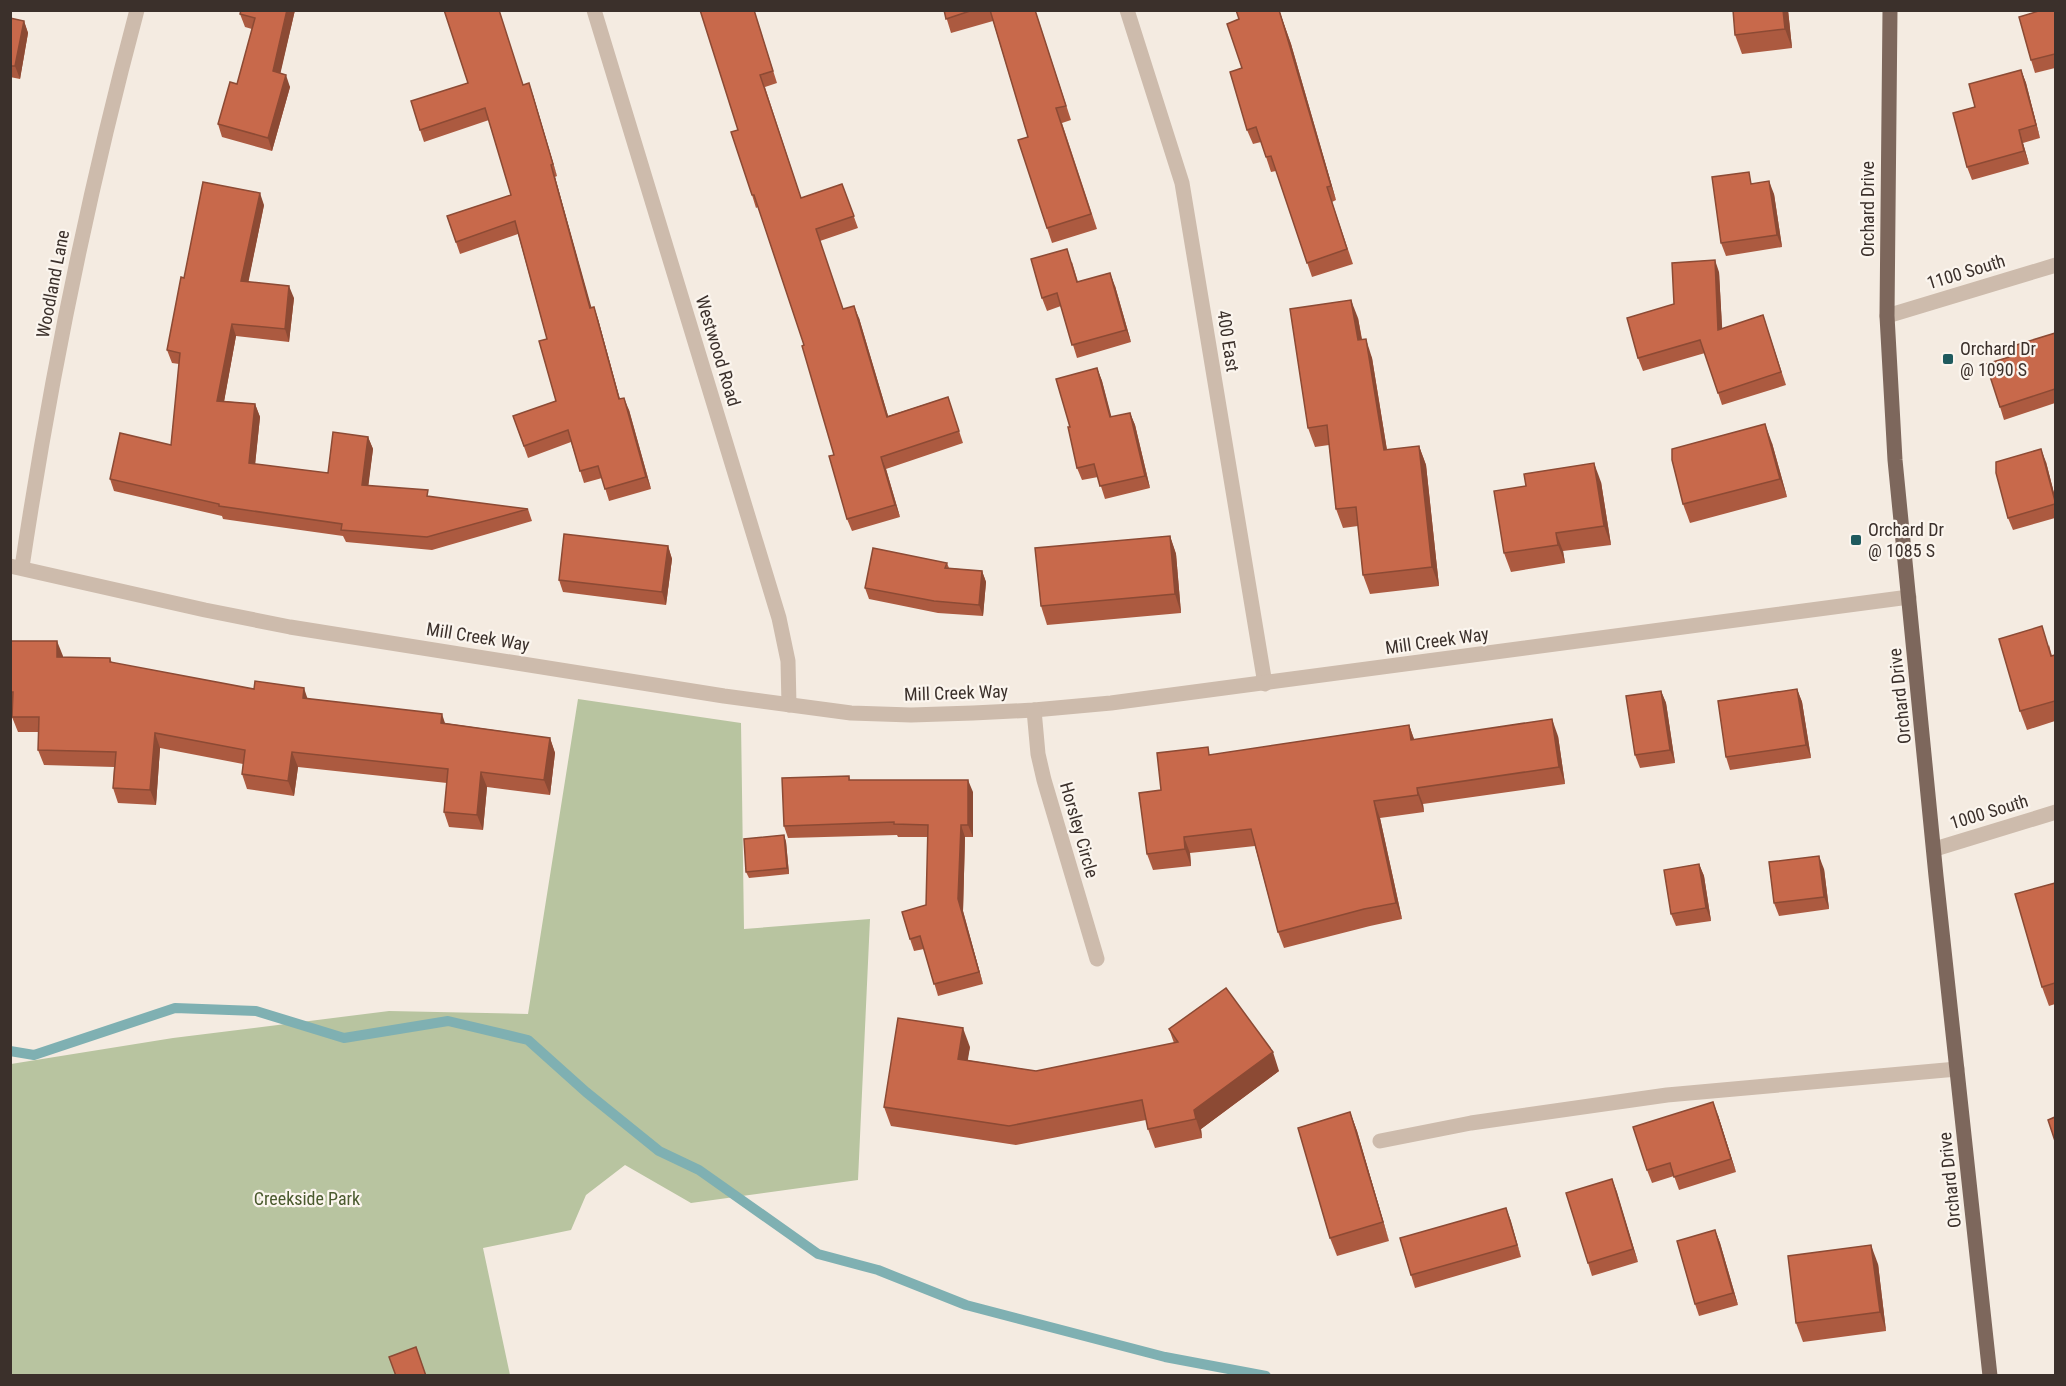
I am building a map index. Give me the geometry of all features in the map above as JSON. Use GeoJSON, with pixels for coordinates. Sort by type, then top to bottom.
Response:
{"type":"FeatureCollection","features":[{"type":"Feature","properties":{"kind":"main road","name":"Orchard Drive"},"geometry":{"type":"LineString","coordinates":[[1890,10],[1887,315],[1895,460],[1990,1376]]}},
{"type":"Feature","properties":{"kind":"street","name":"Woodland Lane"},"geometry":{"type":"LineString","coordinates":[[16,567],[31,503],[82,237],[111,107],[137,10]]}},
{"type":"Feature","properties":{"kind":"street","name":"Westwood Road"},"geometry":{"type":"LineString","coordinates":[[594,10],[779,618],[788,661],[789,705]]}},
{"type":"Feature","properties":{"kind":"street","name":"400 East"},"geometry":{"type":"LineString","coordinates":[[1127,10],[1182,183],[1264,684]]}},
{"type":"Feature","properties":{"kind":"street","name":"1100 South"},"geometry":{"type":"LineString","coordinates":[[1887,315],[2055,265]]}},
{"type":"Feature","properties":{"kind":"street","name":"Mill Creek Way"},"geometry":{"type":"LineString","coordinates":[[16,567],[290,627],[789,705],[851,713],[911,715],[1034,710],[1264,684],[1909,597]]}},
{"type":"Feature","properties":{"kind":"street","name":"Horsley Circle"},"geometry":{"type":"LineString","coordinates":[[1034,710],[1044,780],[1097,959]]}},
{"type":"Feature","properties":{"kind":"street","name":"1000 South"},"geometry":{"type":"LineString","coordinates":[[1935,849],[2055,812]]}},
{"type":"Feature","properties":{"kind":"street"},"geometry":{"type":"LineString","coordinates":[[1380,1141],[1471,1123],[1667,1095],[1957,1069]]}},
{"type":"Feature","properties":{"kind":"green space","name":"Creekside Park"},"geometry":{"type":"Polygon","coordinates":[[[578,699],[741,723],[744,929],[870,919],[858,1180],[691,1203],[625,1165],[586,1195],[571,1230],[483,1248],[510,1375],[11,1376],[11,1064],[173,1038],[389,1011],[528,1014],[578,699]]]}},
{"type":"Feature","properties":{"kind":"building"},"geometry":{"type":"Polygon","coordinates":[[[241,10],[287,10],[273,71],[286,75],[268,138],[218,124],[230,82],[237,84],[255,18],[240,14],[241,10]]]}},
{"type":"Feature","properties":{"kind":"building"},"geometry":{"type":"Polygon","coordinates":[[[444,10],[499,10],[523,85],[529,83],[553,164],[551,165],[590,308],[594,307],[619,399],[624,398],[646,477],[605,489],[598,466],[580,471],[568,430],[524,446],[513,416],[556,401],[539,341],[547,339],[515,221],[456,242],[447,216],[511,195],[485,108],[420,130],[411,101],[468,83],[444,10]]]}},
{"type":"Feature","properties":{"kind":"building"},"geometry":{"type":"Polygon","coordinates":[[[700,10],[754,10],[773,71],[760,75],[801,198],[842,184],[854,216],[816,229],[843,309],[854,306],[887,417],[948,397],[959,431],[881,457],[895,505],[847,519],[829,456],[834,455],[802,346],[804,345],[731,132],[738,130],[700,10]]]}},
{"type":"Feature","properties":{"kind":"building"},"geometry":{"type":"Polygon","coordinates":[[[944,10],[973,10],[946,19],[944,10]]]}},
{"type":"Feature","properties":{"kind":"building"},"geometry":{"type":"Polygon","coordinates":[[[990,10],[1035,10],[1066,106],[1056,108],[1091,214],[1047,228],[1018,140],[1028,137],[990,10]]]}},
{"type":"Feature","properties":{"kind":"building"},"geometry":{"type":"Polygon","coordinates":[[[1236,10],[1279,10],[1331,186],[1327,187],[1347,249],[1307,263],[1271,156],[1266,157],[1256,127],[1247,130],[1230,72],[1242,68],[1227,24],[1239,19],[1236,10]]]}},
{"type":"Feature","properties":{"kind":"building"},"geometry":{"type":"Polygon","coordinates":[[[1733,10],[1783,10],[1785,29],[1735,35],[1733,10]]]}},
{"type":"Feature","properties":{"kind":"building"},"geometry":{"type":"Polygon","coordinates":[[[2042,10],[2055,10],[2055,54],[2031,60],[2019,17],[2042,10]]]}},
{"type":"Feature","properties":{"kind":"building"},"geometry":{"type":"Polygon","coordinates":[[[10,18],[24,21],[15,66],[10,66],[10,18]]]}},
{"type":"Feature","properties":{"kind":"building"},"geometry":{"type":"Polygon","coordinates":[[[2021,70],[2036,125],[2019,130],[2024,151],[1967,167],[1953,113],[1975,107],[1969,84],[2021,70]]]}},
{"type":"Feature","properties":{"kind":"building"},"geometry":{"type":"Polygon","coordinates":[[[1749,172],[1751,184],[1769,181],[1777,235],[1721,243],[1712,177],[1749,172]]]}},
{"type":"Feature","properties":{"kind":"building"},"geometry":{"type":"Polygon","coordinates":[[[203,182],[260,193],[241,281],[289,286],[285,329],[232,324],[217,401],[255,404],[249,463],[328,473],[333,432],[368,437],[362,485],[428,490],[427,496],[528,509],[427,537],[341,530],[342,524],[219,506],[219,504],[110,479],[120,433],[171,445],[180,353],[167,350],[203,182]]]}},
{"type":"Feature","properties":{"kind":"building"},"geometry":{"type":"Polygon","coordinates":[[[1067,249],[1077,282],[1110,273],[1126,330],[1072,345],[1057,293],[1042,298],[1031,259],[1067,249]]]}},
{"type":"Feature","properties":{"kind":"building"},"geometry":{"type":"Polygon","coordinates":[[[1715,260],[1718,330],[1763,315],[1781,372],[1718,393],[1700,340],[1638,358],[1627,318],[1674,304],[1672,263],[1715,260]]]}},
{"type":"Feature","properties":{"kind":"building"},"geometry":{"type":"Polygon","coordinates":[[[1351,300],[1358,340],[1366,339],[1384,450],[1419,446],[1432,567],[1363,575],[1356,507],[1336,509],[1327,425],[1308,428],[1290,309],[1351,300]]]}},
{"type":"Feature","properties":{"kind":"building"},"geometry":{"type":"Polygon","coordinates":[[[2055,333],[2055,389],[2000,407],[1986,364],[2016,355],[2013,346],[2055,333]]]}},
{"type":"Feature","properties":{"kind":"building"},"geometry":{"type":"Polygon","coordinates":[[[1097,368],[1110,417],[1130,413],[1145,476],[1100,486],[1094,464],[1077,468],[1068,427],[1070,427],[1056,379],[1097,368]]]}},
{"type":"Feature","properties":{"kind":"building"},"geometry":{"type":"Polygon","coordinates":[[[1765,424],[1780,479],[1683,504],[1672,460],[1672,449],[1765,424]]]}},
{"type":"Feature","properties":{"kind":"building"},"geometry":{"type":"Polygon","coordinates":[[[2041,449],[2055,504],[2008,518],[1996,473],[1996,462],[2041,449]]]}},
{"type":"Feature","properties":{"kind":"building"},"geometry":{"type":"Polygon","coordinates":[[[1594,463],[1604,526],[1556,533],[1558,545],[1504,553],[1494,491],[1526,486],[1524,474],[1594,463]]]}},
{"type":"Feature","properties":{"kind":"building"},"geometry":{"type":"Polygon","coordinates":[[[564,534],[668,546],[662,592],[559,580],[564,534]]]}},
{"type":"Feature","properties":{"kind":"building"},"geometry":{"type":"Polygon","coordinates":[[[1170,536],[1175,594],[1041,606],[1035,548],[1170,536]]]}},
{"type":"Feature","properties":{"kind":"building"},"geometry":{"type":"Polygon","coordinates":[[[873,548],[947,563],[945,568],[982,571],[979,605],[934,601],[865,588],[873,548]]]}},
{"type":"Feature","properties":{"kind":"building"},"geometry":{"type":"Polygon","coordinates":[[[2042,626],[2051,656],[2055,655],[2055,701],[2020,711],[1999,639],[2042,626]]]}},
{"type":"Feature","properties":{"kind":"building"},"geometry":{"type":"Polygon","coordinates":[[[10,641],[57,641],[57,657],[110,658],[110,662],[254,689],[255,681],[304,688],[303,698],[442,714],[441,723],[550,738],[544,780],[481,772],[477,815],[444,812],[448,769],[292,752],[288,781],[242,774],[245,750],[155,733],[150,790],[113,788],[116,752],[38,750],[39,717],[12,717],[10,641]]]}},
{"type":"Feature","properties":{"kind":"building"},"geometry":{"type":"Polygon","coordinates":[[[1797,689],[1806,745],[1726,757],[1718,701],[1797,689]]]}},
{"type":"Feature","properties":{"kind":"building"},"geometry":{"type":"Polygon","coordinates":[[[1661,691],[1670,750],[1635,755],[1626,696],[1661,691]]]}},
{"type":"Feature","properties":{"kind":"building"},"geometry":{"type":"Polygon","coordinates":[[[1552,719],[1559,767],[1417,788],[1418,795],[1374,801],[1396,903],[1364,909],[1278,932],[1251,829],[1184,837],[1185,849],[1147,854],[1139,793],[1161,790],[1157,753],[1208,747],[1209,755],[1409,725],[1411,740],[1552,719]]]}},
{"type":"Feature","properties":{"kind":"building"},"geometry":{"type":"Polygon","coordinates":[[[849,776],[849,780],[968,780],[968,825],[961,825],[958,899],[979,972],[934,984],[920,936],[910,939],[902,912],[926,905],[928,825],[894,824],[894,822],[784,826],[782,778],[849,776]]]}},
{"type":"Feature","properties":{"kind":"building"},"geometry":{"type":"Polygon","coordinates":[[[784,835],[787,868],[746,872],[744,839],[784,835]]]}},
{"type":"Feature","properties":{"kind":"building"},"geometry":{"type":"Polygon","coordinates":[[[1819,856],[1824,897],[1774,903],[1769,862],[1819,856]]]}},
{"type":"Feature","properties":{"kind":"building"},"geometry":{"type":"Polygon","coordinates":[[[1699,864],[1706,908],[1671,914],[1664,870],[1699,864]]]}},
{"type":"Feature","properties":{"kind":"building"},"geometry":{"type":"Polygon","coordinates":[[[2055,883],[2055,983],[2042,987],[2015,894],[2055,883]]]}},
{"type":"Feature","properties":{"kind":"building"},"geometry":{"type":"Polygon","coordinates":[[[1226,988],[1273,1052],[1194,1110],[1196,1119],[1148,1129],[1142,1100],[1009,1126],[884,1107],[898,1018],[963,1028],[958,1059],[1036,1071],[1178,1042],[1169,1029],[1226,988]]]}},
{"type":"Feature","properties":{"kind":"building"},"geometry":{"type":"Polygon","coordinates":[[[1713,1102],[1731,1159],[1674,1177],[1670,1163],[1647,1170],[1633,1127],[1713,1102]]]}},
{"type":"Feature","properties":{"kind":"building"},"geometry":{"type":"Polygon","coordinates":[[[1350,1112],[1383,1222],[1330,1238],[1298,1128],[1350,1112]]]}},
{"type":"Feature","properties":{"kind":"building"},"geometry":{"type":"Polygon","coordinates":[[[2055,1117],[2055,1141],[2048,1120],[2055,1117]]]}},
{"type":"Feature","properties":{"kind":"building"},"geometry":{"type":"Polygon","coordinates":[[[1612,1179],[1633,1249],[1588,1263],[1566,1193],[1612,1179]]]}},
{"type":"Feature","properties":{"kind":"building"},"geometry":{"type":"Polygon","coordinates":[[[1506,1208],[1517,1245],[1411,1275],[1400,1238],[1506,1208]]]}},
{"type":"Feature","properties":{"kind":"building"},"geometry":{"type":"Polygon","coordinates":[[[1715,1230],[1733,1293],[1695,1304],[1677,1241],[1715,1230]]]}},
{"type":"Feature","properties":{"kind":"building"},"geometry":{"type":"Polygon","coordinates":[[[1871,1245],[1880,1312],[1796,1323],[1788,1256],[1871,1245]]]}},
{"type":"Feature","properties":{"kind":"building"},"geometry":{"type":"Polygon","coordinates":[[[416,1347],[426,1376],[396,1376],[389,1357],[416,1347]]]}},
{"type":"Feature","properties":{"kind":"waterway"},"geometry":{"type":"LineString","coordinates":[[10,1051],[34,1055],[175,1008],[256,1011],[344,1038],[448,1021],[528,1040],[586,1092],[659,1151],[699,1170],[818,1254],[878,1270],[966,1305],[1165,1357],[1266,1376]]}},
{"type":"Feature","properties":{"kind":"place","name":"Orchard Dr @ 1090 S"},"geometry":{"type":"Point","coordinates":[1948,359]}},
{"type":"Feature","properties":{"kind":"place","name":"Orchard Dr @ 1085 S"},"geometry":{"type":"Point","coordinates":[1856,540]}}]}
